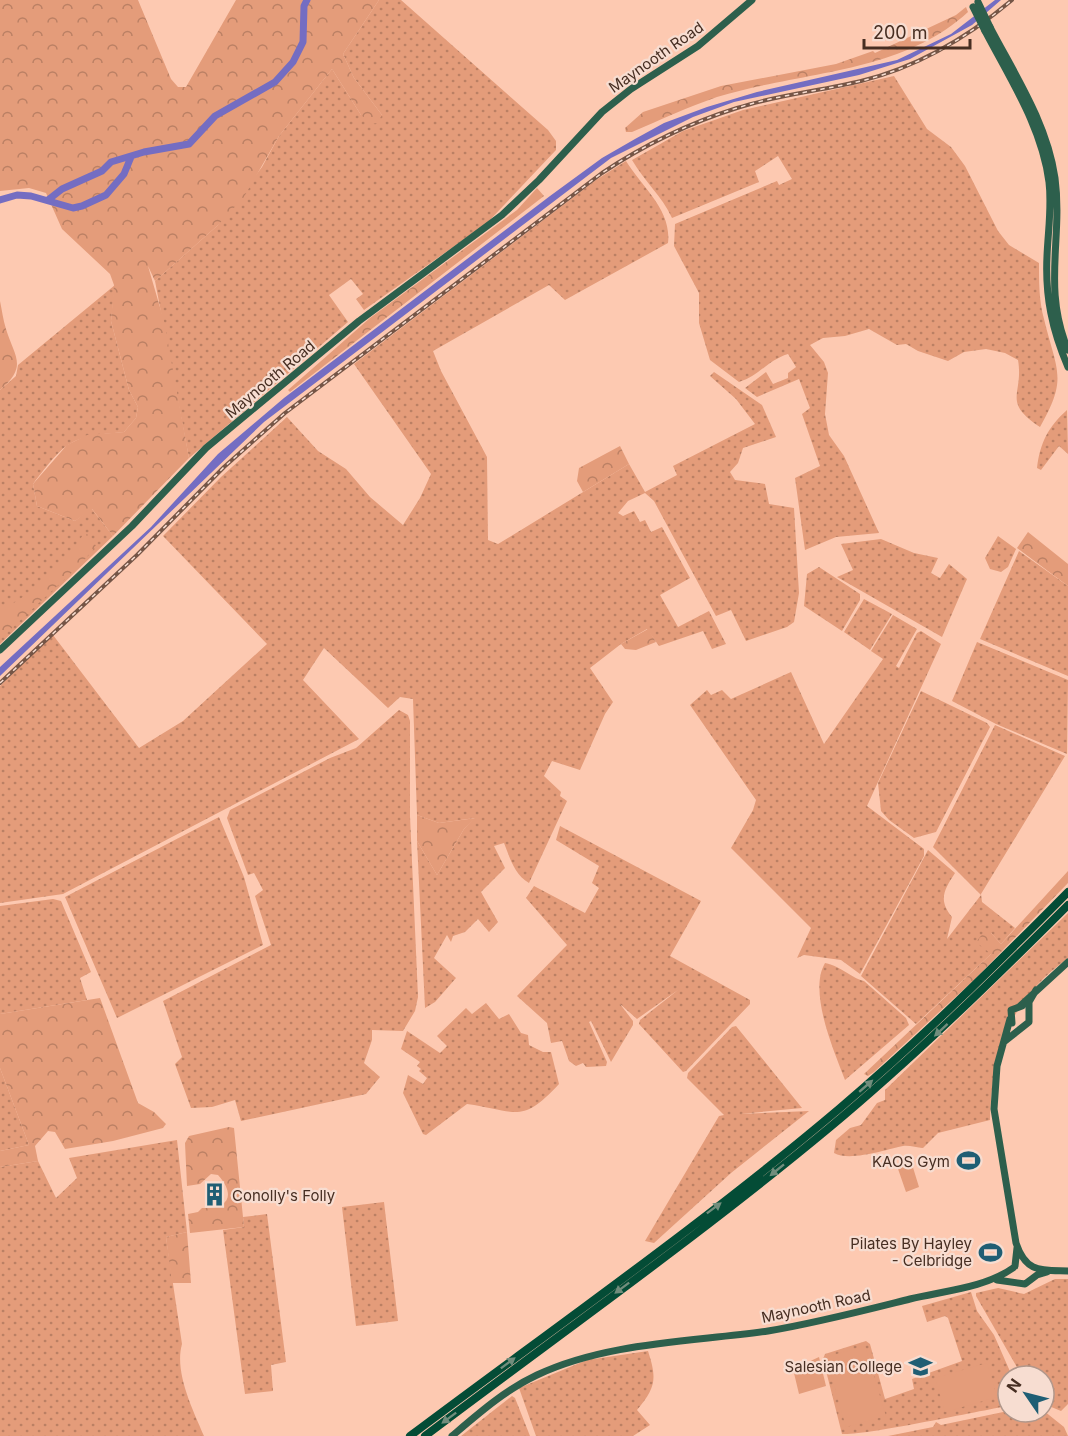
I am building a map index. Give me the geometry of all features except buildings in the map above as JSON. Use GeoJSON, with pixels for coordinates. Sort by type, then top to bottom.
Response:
{"type":"FeatureCollection","features":[{"type":"Feature","properties":{"kind":"highway"},"geometry":{"type":"LineString","coordinates":[[1040,927],[1068,888]]}},
{"type":"Feature","properties":{"kind":"highway"},"geometry":{"type":"LineString","coordinates":[[425,1436],[740,1199],[828,1129],[944,1026],[1040,927],[1068,892]]}},
{"type":"Feature","properties":{"kind":"highway"},"geometry":{"type":"LineString","coordinates":[[410,1436],[794,1146],[911,1045],[1040,927],[1068,907]]}},
{"type":"Feature","properties":{"kind":"main road","name":"Maynooth Road"},"geometry":{"type":"LineString","coordinates":[[0,650],[132,526],[206,448],[359,321],[502,215],[572,146],[602,112],[631,89],[698,46],[752,0]]}},
{"type":"Feature","properties":{"kind":"main road"},"geometry":{"type":"LineString","coordinates":[[974,2],[1038,119],[1052,162],[1056,194],[1054,294],[1058,321],[1068,350]]}},
{"type":"Feature","properties":{"kind":"main road"},"geometry":{"type":"LineString","coordinates":[[988,29],[1033,125],[1043,153],[1050,200],[1046,293],[1056,338],[1068,367]]}},
{"type":"Feature","properties":{"kind":"main road"},"geometry":{"type":"LineString","coordinates":[[1066,1271],[1040,1274],[1025,1284],[1017,1282],[1012,1275],[1016,1243],[994,1109],[994,1090],[1011,1010],[1020,1006],[1068,962]]}},
{"type":"Feature","properties":{"kind":"main road"},"geometry":{"type":"LineString","coordinates":[[1002,1048],[1010,1035],[1029,1022],[1029,1002],[1036,990]]}},
{"type":"Feature","properties":{"kind":"main road"},"geometry":{"type":"LineString","coordinates":[[1020,1006],[1030,1014]]}},
{"type":"Feature","properties":{"kind":"main road"},"geometry":{"type":"LineString","coordinates":[[1010,1019],[1014,1025],[1022,1027]]}},
{"type":"Feature","properties":{"kind":"main road"},"geometry":{"type":"LineString","coordinates":[[1016,1243],[1029,1265],[1032,1279]]}},
{"type":"Feature","properties":{"kind":"main road"},"geometry":{"type":"LineString","coordinates":[[1014,1267],[1021,1263],[1066,1271]]}},
{"type":"Feature","properties":{"kind":"main road","name":"Maynooth Road"},"geometry":{"type":"LineString","coordinates":[[988,1281],[1014,1267]]}},
{"type":"Feature","properties":{"kind":"main road","name":"Maynooth Road"},"geometry":{"type":"LineString","coordinates":[[452,1436],[494,1401],[538,1374],[592,1356],[808,1323],[988,1281],[1017,1282]]}},
{"type":"Feature","properties":{"kind":"green space"},"geometry":{"type":"Polygon","coordinates":[[[0,0],[138,0],[171,79],[178,87],[186,87],[236,0],[379,0],[343,54],[354,78],[382,115],[377,123],[371,124],[361,115],[332,69],[279,136],[244,197],[217,226],[155,281],[148,266],[164,321],[189,458],[113,536],[92,509],[75,521],[37,506],[33,484],[67,445],[87,435],[124,432],[136,418],[138,407],[129,390],[111,321],[114,285],[110,274],[62,229],[46,193],[29,188],[0,191],[0,0]]]}},
{"type":"Feature","properties":{"kind":"green space"},"geometry":{"type":"Polygon","coordinates":[[[379,0],[401,0],[548,130],[556,141],[556,150],[487,223],[364,310],[356,299],[363,294],[351,279],[329,295],[348,322],[189,458],[155,281],[217,226],[262,167],[279,136],[332,69],[361,115],[382,115],[354,78],[343,54],[379,0]]]}},
{"type":"Feature","properties":{"kind":"green space"},"geometry":{"type":"Polygon","coordinates":[[[966,7],[968,12],[941,32],[912,48],[849,68],[749,88],[717,97],[632,132],[626,132],[625,128],[643,112],[721,86],[836,64],[873,51],[875,53],[956,15],[966,7]]]}},
{"type":"Feature","properties":{"kind":"green space"},"geometry":{"type":"Polygon","coordinates":[[[894,76],[927,129],[951,147],[965,166],[998,231],[1009,245],[1039,263],[1041,305],[1056,364],[1057,385],[1049,410],[1040,427],[1028,418],[1017,404],[1018,360],[1005,353],[986,349],[964,352],[948,361],[918,351],[906,344],[897,345],[869,329],[845,336],[823,338],[810,345],[824,362],[828,373],[825,414],[829,435],[844,456],[879,533],[836,537],[805,550],[795,478],[820,466],[802,414],[810,408],[799,379],[757,397],[745,388],[766,372],[773,384],[788,378],[788,373],[796,367],[788,354],[739,382],[710,360],[699,323],[699,293],[674,246],[675,224],[777,181],[779,185],[792,179],[778,156],[755,171],[759,182],[672,218],[632,160],[683,131],[743,110],[894,76]]]}},
{"type":"Feature","properties":{"kind":"green space"},"geometry":{"type":"Polygon","coordinates":[[[626,161],[661,209],[668,231],[668,243],[565,300],[549,285],[433,351],[441,371],[487,457],[488,540],[498,544],[629,464],[645,492],[677,475],[673,466],[755,424],[736,399],[710,376],[714,372],[762,405],[776,437],[743,448],[738,463],[730,472],[735,480],[765,484],[769,504],[794,508],[799,593],[794,622],[787,627],[746,641],[731,610],[716,616],[654,501],[645,493],[628,501],[618,513],[623,516],[634,511],[640,522],[645,520],[651,532],[662,527],[690,578],[660,595],[678,627],[709,611],[726,644],[712,649],[703,631],[659,646],[647,629],[621,644],[590,668],[613,702],[605,714],[580,770],[552,761],[544,776],[567,801],[529,883],[516,870],[504,843],[494,846],[505,868],[481,892],[498,922],[489,932],[478,919],[465,932],[453,936],[451,942],[447,935],[434,958],[456,978],[435,1002],[425,1008],[417,841],[437,875],[464,829],[475,818],[439,823],[417,815],[413,699],[400,697],[388,708],[324,648],[303,680],[359,739],[63,894],[0,903],[0,686],[53,635],[139,748],[183,721],[267,644],[163,536],[221,477],[287,417],[318,451],[346,469],[370,497],[403,525],[420,498],[431,474],[354,364],[596,180],[626,161]]]}},
{"type":"Feature","properties":{"kind":"green space"},"geometry":{"type":"Polygon","coordinates":[[[537,188],[544,196],[290,392],[288,390],[370,318],[517,210],[537,188]]]}},
{"type":"Feature","properties":{"kind":"green space"},"geometry":{"type":"Polygon","coordinates":[[[115,285],[111,321],[129,390],[138,407],[136,418],[124,432],[91,436],[71,443],[54,458],[33,484],[37,506],[75,521],[91,508],[113,536],[0,644],[0,390],[16,376],[18,365],[115,285]]]}},
{"type":"Feature","properties":{"kind":"green space"},"geometry":{"type":"Polygon","coordinates":[[[0,301],[17,368],[9,382],[0,390],[0,301]]]}},
{"type":"Feature","properties":{"kind":"green space"},"geometry":{"type":"Polygon","coordinates":[[[1067,410],[1068,454],[1059,446],[1041,470],[1037,468],[1043,443],[1050,429],[1067,410]]]}},
{"type":"Feature","properties":{"kind":"green space"},"geometry":{"type":"Polygon","coordinates":[[[620,446],[629,464],[583,492],[577,481],[579,468],[620,446]]]}},
{"type":"Feature","properties":{"kind":"green space"},"geometry":{"type":"Polygon","coordinates":[[[1028,532],[1068,564],[1068,586],[1017,548],[1028,532]]]}},
{"type":"Feature","properties":{"kind":"green space"},"geometry":{"type":"Polygon","coordinates":[[[89,534],[96,546],[80,565],[0,639],[0,611],[37,587],[65,559],[83,535],[89,534]]]}},
{"type":"Feature","properties":{"kind":"green space"},"geometry":{"type":"Polygon","coordinates":[[[998,536],[1016,549],[1008,567],[1001,572],[990,569],[985,558],[998,536]]]}},
{"type":"Feature","properties":{"kind":"green space"},"geometry":{"type":"Polygon","coordinates":[[[881,539],[914,553],[938,558],[931,573],[940,578],[949,564],[967,579],[942,637],[837,577],[853,570],[841,544],[881,539]]]}},
{"type":"Feature","properties":{"kind":"green space"},"geometry":{"type":"Polygon","coordinates":[[[1019,551],[1068,586],[1068,676],[980,639],[1019,551]]]}},
{"type":"Feature","properties":{"kind":"green space"},"geometry":{"type":"Polygon","coordinates":[[[819,567],[860,594],[860,600],[842,631],[804,606],[807,574],[819,567]]]}},
{"type":"Feature","properties":{"kind":"green space"},"geometry":{"type":"Polygon","coordinates":[[[864,599],[892,614],[870,650],[844,632],[864,599]]]}},
{"type":"Feature","properties":{"kind":"green space"},"geometry":{"type":"Polygon","coordinates":[[[893,615],[917,629],[896,666],[899,668],[917,633],[921,631],[941,644],[867,806],[924,849],[924,856],[860,974],[841,960],[804,955],[797,958],[811,928],[731,848],[753,810],[756,800],[690,705],[707,690],[711,695],[722,690],[731,699],[791,672],[824,744],[883,659],[871,651],[893,615]]]}},
{"type":"Feature","properties":{"kind":"green space"},"geometry":{"type":"Polygon","coordinates":[[[648,629],[656,642],[636,650],[625,649],[621,644],[648,629]]]}},
{"type":"Feature","properties":{"kind":"green space"},"geometry":{"type":"Polygon","coordinates":[[[977,642],[1068,680],[1067,754],[996,724],[952,701],[977,642]]]}},
{"type":"Feature","properties":{"kind":"green space"},"geometry":{"type":"Polygon","coordinates":[[[921,691],[987,723],[990,727],[936,832],[914,838],[889,820],[881,811],[878,783],[921,691]]]}},
{"type":"Feature","properties":{"kind":"green space"},"geometry":{"type":"Polygon","coordinates":[[[399,710],[408,715],[410,721],[410,816],[418,997],[415,1011],[403,1031],[372,1030],[372,1040],[364,1063],[380,1077],[366,1094],[241,1121],[235,1100],[212,1107],[191,1108],[175,1064],[182,1057],[163,1001],[271,945],[255,896],[263,890],[254,873],[248,875],[227,818],[230,810],[330,758],[356,748],[399,710]]]}},
{"type":"Feature","properties":{"kind":"green space"},"geometry":{"type":"Polygon","coordinates":[[[995,725],[1065,756],[981,894],[982,902],[1015,928],[1001,944],[991,933],[991,954],[916,1024],[861,976],[928,850],[955,873],[944,895],[945,905],[952,917],[947,939],[981,895],[933,847],[995,725]]]}},
{"type":"Feature","properties":{"kind":"green space"},"geometry":{"type":"Polygon","coordinates":[[[417,815],[439,823],[476,818],[464,829],[437,875],[417,841],[417,815]]]}},
{"type":"Feature","properties":{"kind":"green space"},"geometry":{"type":"Polygon","coordinates":[[[219,817],[244,877],[263,945],[117,1018],[65,897],[219,817]]]}},
{"type":"Feature","properties":{"kind":"green space"},"geometry":{"type":"Polygon","coordinates":[[[560,826],[701,901],[670,956],[750,1000],[750,1004],[686,1071],[683,1072],[639,1024],[640,1020],[678,990],[637,1019],[620,1004],[633,1021],[633,1025],[611,1062],[591,1021],[589,1022],[607,1062],[606,1066],[586,1067],[583,1063],[576,1066],[569,1061],[562,1041],[551,1043],[547,1023],[517,996],[567,945],[526,898],[534,886],[585,913],[599,888],[592,883],[599,866],[556,840],[560,826]]]}},
{"type":"Feature","properties":{"kind":"green space"},"geometry":{"type":"Polygon","coordinates":[[[1068,871],[1068,883],[975,979],[874,1072],[868,1076],[864,1074],[991,954],[976,942],[984,932],[991,933],[1001,944],[1068,871]]]}},
{"type":"Feature","properties":{"kind":"green space"},"geometry":{"type":"Polygon","coordinates":[[[53,899],[61,901],[91,972],[80,978],[87,1000],[0,1014],[0,906],[53,899]]]}},
{"type":"Feature","properties":{"kind":"green space"},"geometry":{"type":"Polygon","coordinates":[[[1068,913],[1068,958],[1032,991],[1008,1029],[995,1071],[990,1120],[938,1133],[923,1148],[903,1146],[849,1156],[834,1153],[836,1140],[850,1128],[861,1125],[877,1103],[885,1100],[885,1090],[1068,913]]]}},
{"type":"Feature","properties":{"kind":"green space"},"geometry":{"type":"Polygon","coordinates":[[[825,963],[864,981],[906,1018],[909,1025],[845,1080],[829,1038],[821,1005],[819,989],[825,963]]]}},
{"type":"Feature","properties":{"kind":"green space"},"geometry":{"type":"Polygon","coordinates":[[[100,998],[138,1103],[154,1112],[166,1124],[163,1128],[113,1141],[65,1149],[55,1132],[48,1131],[35,1146],[38,1161],[0,1167],[0,1151],[29,1145],[0,1068],[0,1014],[100,998]]]}},
{"type":"Feature","properties":{"kind":"green space"},"geometry":{"type":"Polygon","coordinates":[[[486,1003],[499,1019],[509,1014],[521,1033],[528,1035],[529,1045],[543,1052],[551,1052],[559,1084],[536,1105],[526,1110],[508,1112],[467,1104],[426,1135],[423,1134],[403,1093],[408,1075],[423,1084],[427,1078],[419,1071],[421,1069],[417,1066],[420,1062],[401,1049],[407,1031],[440,1053],[447,1046],[437,1036],[466,1008],[472,1014],[486,1003]]]}},
{"type":"Feature","properties":{"kind":"green space"},"geometry":{"type":"Polygon","coordinates":[[[736,1026],[802,1108],[740,1114],[809,1111],[731,1173],[654,1243],[645,1241],[719,1116],[724,1115],[687,1078],[688,1073],[732,1027],[736,1026]]]}},
{"type":"Feature","properties":{"kind":"green space"},"geometry":{"type":"Polygon","coordinates":[[[0,1068],[29,1145],[0,1151],[0,1068]]]}},
{"type":"Feature","properties":{"kind":"green space"},"geometry":{"type":"Polygon","coordinates":[[[229,1127],[234,1128],[244,1227],[190,1233],[188,1214],[224,1203],[228,1194],[224,1182],[218,1175],[211,1174],[200,1184],[187,1186],[185,1143],[189,1136],[229,1127]]]}},
{"type":"Feature","properties":{"kind":"green space"},"geometry":{"type":"Polygon","coordinates":[[[177,1140],[187,1232],[166,1237],[182,1344],[180,1355],[183,1379],[204,1436],[0,1436],[0,1167],[38,1161],[56,1198],[77,1178],[69,1158],[177,1140]]]}},
{"type":"Feature","properties":{"kind":"green space"},"geometry":{"type":"Polygon","coordinates":[[[911,1161],[919,1187],[906,1192],[897,1166],[911,1161]]]}},
{"type":"Feature","properties":{"kind":"green space"},"geometry":{"type":"Polygon","coordinates":[[[384,1202],[398,1321],[356,1326],[342,1207],[384,1202]]]}},
{"type":"Feature","properties":{"kind":"green space"},"geometry":{"type":"Polygon","coordinates":[[[267,1214],[286,1362],[271,1365],[273,1391],[245,1394],[223,1230],[244,1227],[243,1217],[267,1214]]]}},
{"type":"Feature","properties":{"kind":"green space"},"geometry":{"type":"Polygon","coordinates":[[[187,1232],[191,1283],[172,1283],[166,1237],[187,1232]]]}},
{"type":"Feature","properties":{"kind":"green space"},"geometry":{"type":"Polygon","coordinates":[[[1055,1279],[1068,1279],[1068,1404],[1061,1411],[1056,1409],[1056,1364],[1015,1364],[976,1296],[976,1293],[998,1288],[1024,1294],[1055,1279]]]}},
{"type":"Feature","properties":{"kind":"green space","name":"Salesian College"},"geometry":{"type":"Polygon","coordinates":[[[971,1292],[977,1311],[994,1335],[1007,1364],[996,1364],[996,1408],[896,1427],[842,1434],[823,1359],[825,1354],[866,1341],[870,1344],[885,1399],[914,1389],[912,1379],[962,1361],[948,1318],[945,1316],[927,1322],[922,1306],[971,1292]]]}},
{"type":"Feature","properties":{"kind":"green space"},"geometry":{"type":"Polygon","coordinates":[[[865,1346],[886,1416],[846,1427],[826,1357],[865,1346]]]}},
{"type":"Feature","properties":{"kind":"green space"},"geometry":{"type":"Polygon","coordinates":[[[648,1351],[653,1369],[653,1382],[648,1395],[637,1410],[650,1425],[633,1436],[536,1436],[519,1388],[587,1360],[648,1351]]]}},
{"type":"Feature","properties":{"kind":"green space"},"geometry":{"type":"Polygon","coordinates":[[[819,1357],[826,1386],[799,1394],[793,1369],[819,1357]]]}},
{"type":"Feature","properties":{"kind":"green space"},"geometry":{"type":"Polygon","coordinates":[[[987,1363],[996,1397],[945,1412],[935,1378],[987,1363]]]}},
{"type":"Feature","properties":{"kind":"green space"},"geometry":{"type":"Polygon","coordinates":[[[512,1396],[515,1398],[530,1436],[461,1436],[512,1396]]]}},
{"type":"Feature","properties":{"kind":"green space"},"geometry":{"type":"Polygon","coordinates":[[[996,1414],[996,1424],[1056,1424],[1056,1421],[1064,1427],[1068,1436],[888,1436],[933,1427],[936,1422],[941,1425],[996,1414]]]}},
{"type":"Feature","properties":{"kind":"shaded area"},"geometry":{"type":"Polygon","coordinates":[[[995,0],[1001,0],[972,25],[910,59],[859,75],[734,102],[693,117],[611,158],[264,422],[0,676],[0,667],[151,527],[218,454],[284,398],[602,158],[664,123],[707,107],[757,92],[897,60],[951,34],[995,0]]]}},
{"type":"Feature","properties":{"kind":"waterway"},"geometry":{"type":"LineString","coordinates":[[48,200],[62,189],[102,171],[111,162],[144,152],[189,144],[215,116],[275,82],[293,62],[303,42],[304,6],[307,0]]}},
{"type":"Feature","properties":{"kind":"waterway"},"geometry":{"type":"LineString","coordinates":[[0,200],[17,195],[31,196],[73,208],[82,206],[106,195],[124,174],[131,157]]}},
{"type":"Feature","properties":{"kind":"railway"},"geometry":{"type":"LineString","coordinates":[[0,683],[137,555],[224,467],[285,413],[602,173],[667,136],[719,114],[767,100],[861,81],[902,68],[959,39],[1012,0]]}},
{"type":"Feature","properties":{"kind":"place","name":"KAOS Gym"},"geometry":{"type":"Point","coordinates":[968,1161]}},
{"type":"Feature","properties":{"kind":"place","name":"Conolly's Folly"},"geometry":{"type":"Point","coordinates":[214,1195]}},
{"type":"Feature","properties":{"kind":"place","name":"Pilates By Hayley - Celbridge"},"geometry":{"type":"Point","coordinates":[990,1252]}},
{"type":"Feature","properties":{"kind":"place","name":"Salesian College"},"geometry":{"type":"Point","coordinates":[920,1366]}}]}
